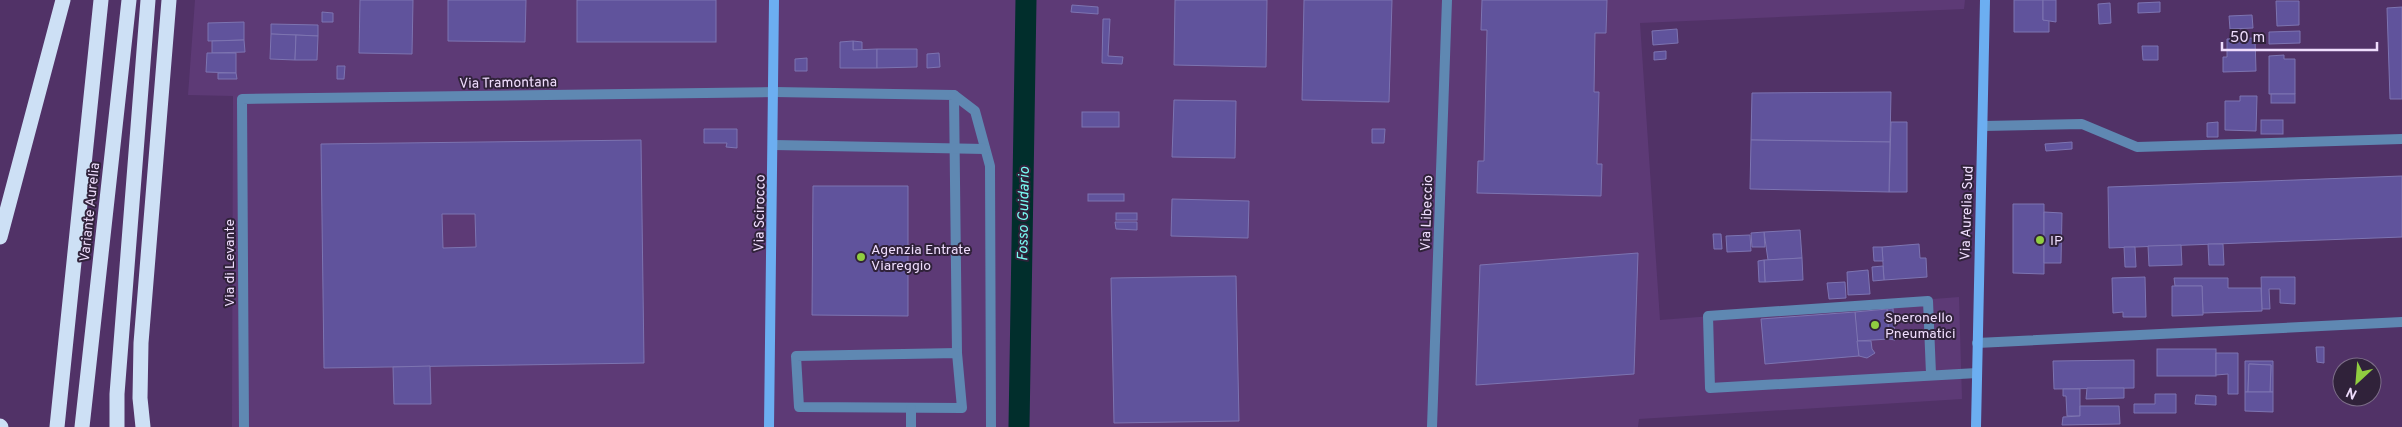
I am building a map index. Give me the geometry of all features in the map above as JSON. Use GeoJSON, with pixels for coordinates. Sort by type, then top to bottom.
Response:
{"type":"FeatureCollection","features":[{"type":"Feature","properties":{"kind":"highway"},"geometry":{"type":"LineString","coordinates":[[0,237],[63,0]]}},
{"type":"Feature","properties":{"kind":"highway","name":"Variante Aurelia"},"geometry":{"type":"LineString","coordinates":[[57,427],[101,0]]}},
{"type":"Feature","properties":{"kind":"highway","name":"Variante Aurelia"},"geometry":{"type":"LineString","coordinates":[[82,427],[128,0]]}},
{"type":"Feature","properties":{"kind":"highway"},"geometry":{"type":"LineString","coordinates":[[117,427],[117,394],[148,0]]}},
{"type":"Feature","properties":{"kind":"highway"},"geometry":{"type":"LineString","coordinates":[[143,427],[140,398],[141,343],[170,0]]}},
{"type":"Feature","properties":{"kind":"main road","name":"Via Scirocco"},"geometry":{"type":"LineString","coordinates":[[769,427],[774,145],[774,0]]}},
{"type":"Feature","properties":{"kind":"main road","name":"Via Aurelia Sud"},"geometry":{"type":"LineString","coordinates":[[1976,427],[1985,0]]}},
{"type":"Feature","properties":{"kind":"street","name":"Via Libeccio"},"geometry":{"type":"LineString","coordinates":[[1432,427],[1447,0]]}},
{"type":"Feature","properties":{"kind":"street","name":"Via Tramontana"},"geometry":{"type":"LineString","coordinates":[[242,99],[774,92],[954,95]]}},
{"type":"Feature","properties":{"kind":"street"},"geometry":{"type":"LineString","coordinates":[[954,95],[957,353],[962,408],[911,410],[799,407],[796,356],[957,353]]}},
{"type":"Feature","properties":{"kind":"street"},"geometry":{"type":"LineString","coordinates":[[954,95],[975,111],[990,166],[990,427]]}},
{"type":"Feature","properties":{"kind":"street","name":"Via di Levante"},"geometry":{"type":"LineString","coordinates":[[242,99],[244,427]]}},
{"type":"Feature","properties":{"kind":"street"},"geometry":{"type":"LineString","coordinates":[[1983,126],[2082,124],[2137,147],[2402,139]]}},
{"type":"Feature","properties":{"kind":"street"},"geometry":{"type":"LineString","coordinates":[[774,145],[985,149]]}},
{"type":"Feature","properties":{"kind":"street"},"geometry":{"type":"LineString","coordinates":[[1932,374],[1928,301],[1708,316],[1710,388],[1932,374],[1977,373]]}},
{"type":"Feature","properties":{"kind":"street"},"geometry":{"type":"LineString","coordinates":[[1977,343],[2402,322]]}},
{"type":"Feature","properties":{"kind":"street"},"geometry":{"type":"LineString","coordinates":[[911,410],[911,427]]}},
{"type":"Feature","properties":{"kind":"shaded area"},"geometry":{"type":"Polygon","coordinates":[[[195,0],[1965,0],[1964,9],[1640,23],[1660,320],[1959,297],[1962,399],[1639,419],[1638,427],[232,427],[233,96],[188,95],[195,0]]]}},
{"type":"Feature","properties":{"kind":"building"},"geometry":{"type":"Polygon","coordinates":[[[360,0],[413,0],[412,54],[359,53],[360,0]]]}},
{"type":"Feature","properties":{"kind":"building"},"geometry":{"type":"Polygon","coordinates":[[[448,0],[526,0],[525,42],[448,41],[448,0]]]}},
{"type":"Feature","properties":{"kind":"building"},"geometry":{"type":"Polygon","coordinates":[[[577,0],[716,0],[716,42],[577,42],[577,0]]]}},
{"type":"Feature","properties":{"kind":"building"},"geometry":{"type":"Polygon","coordinates":[[[1175,0],[1267,0],[1266,67],[1174,65],[1175,0]]]}},
{"type":"Feature","properties":{"kind":"building"},"geometry":{"type":"Polygon","coordinates":[[[1304,0],[1392,0],[1389,102],[1302,100],[1304,0]]]}},
{"type":"Feature","properties":{"kind":"building"},"geometry":{"type":"Polygon","coordinates":[[[1482,0],[1607,0],[1606,33],[1595,33],[1594,92],[1599,92],[1597,164],[1602,164],[1601,196],[1477,193],[1478,161],[1484,161],[1487,30],[1481,30],[1482,0]]]}},
{"type":"Feature","properties":{"kind":"building"},"geometry":{"type":"Polygon","coordinates":[[[2014,0],[2043,0],[2043,20],[2049,20],[2049,32],[2014,32],[2014,0]]]}},
{"type":"Feature","properties":{"kind":"building"},"geometry":{"type":"Polygon","coordinates":[[[2043,0],[2056,0],[2056,22],[2043,20],[2043,0]]]}},
{"type":"Feature","properties":{"kind":"building"},"geometry":{"type":"Polygon","coordinates":[[[2276,1],[2299,1],[2299,25],[2277,26],[2276,1]]]}},
{"type":"Feature","properties":{"kind":"building"},"geometry":{"type":"Polygon","coordinates":[[[2160,2],[2160,12],[2138,13],[2138,3],[2160,2]]]}},
{"type":"Feature","properties":{"kind":"building"},"geometry":{"type":"Polygon","coordinates":[[[2110,3],[2111,23],[2099,24],[2098,4],[2110,3]]]}},
{"type":"Feature","properties":{"kind":"building"},"geometry":{"type":"Polygon","coordinates":[[[1072,5],[1098,7],[1098,14],[1071,12],[1072,5]]]}},
{"type":"Feature","properties":{"kind":"building"},"geometry":{"type":"Polygon","coordinates":[[[2402,7],[2402,99],[2390,99],[2387,8],[2402,7]]]}},
{"type":"Feature","properties":{"kind":"building"},"geometry":{"type":"Polygon","coordinates":[[[322,12],[333,13],[333,22],[322,22],[322,12]]]}},
{"type":"Feature","properties":{"kind":"building"},"geometry":{"type":"Polygon","coordinates":[[[2252,15],[2253,28],[2230,29],[2229,16],[2252,15]]]}},
{"type":"Feature","properties":{"kind":"building"},"geometry":{"type":"Polygon","coordinates":[[[1103,19],[1110,19],[1108,56],[1123,57],[1122,64],[1102,63],[1103,19]]]}},
{"type":"Feature","properties":{"kind":"building"},"geometry":{"type":"Polygon","coordinates":[[[244,22],[244,40],[208,41],[208,23],[244,22]]]}},
{"type":"Feature","properties":{"kind":"building"},"geometry":{"type":"Polygon","coordinates":[[[271,24],[318,25],[318,36],[271,34],[271,24]]]}},
{"type":"Feature","properties":{"kind":"building"},"geometry":{"type":"Polygon","coordinates":[[[1677,29],[1678,43],[1653,45],[1652,31],[1677,29]]]}},
{"type":"Feature","properties":{"kind":"building"},"geometry":{"type":"Polygon","coordinates":[[[2300,31],[2300,43],[2269,44],[2269,32],[2300,31]]]}},
{"type":"Feature","properties":{"kind":"building"},"geometry":{"type":"Polygon","coordinates":[[[271,34],[296,35],[295,60],[270,59],[271,34]]]}},
{"type":"Feature","properties":{"kind":"building"},"geometry":{"type":"Polygon","coordinates":[[[296,35],[318,36],[317,60],[295,60],[296,35]]]}},
{"type":"Feature","properties":{"kind":"building"},"geometry":{"type":"Polygon","coordinates":[[[2255,38],[2256,71],[2223,72],[2223,57],[2227,57],[2227,39],[2255,38]]]}},
{"type":"Feature","properties":{"kind":"building"},"geometry":{"type":"Polygon","coordinates":[[[244,40],[245,52],[212,53],[212,41],[244,40]]]}},
{"type":"Feature","properties":{"kind":"building"},"geometry":{"type":"Polygon","coordinates":[[[853,41],[862,42],[862,50],[853,50],[853,41]]]}},
{"type":"Feature","properties":{"kind":"building"},"geometry":{"type":"Polygon","coordinates":[[[853,41],[853,50],[877,49],[877,68],[840,68],[840,42],[853,41]]]}},
{"type":"Feature","properties":{"kind":"building"},"geometry":{"type":"Polygon","coordinates":[[[2142,46],[2158,46],[2158,60],[2143,60],[2142,46]]]}},
{"type":"Feature","properties":{"kind":"building"},"geometry":{"type":"Polygon","coordinates":[[[877,49],[917,49],[917,67],[877,68],[877,49]]]}},
{"type":"Feature","properties":{"kind":"building"},"geometry":{"type":"Polygon","coordinates":[[[1666,51],[1666,59],[1654,60],[1654,52],[1666,51]]]}},
{"type":"Feature","properties":{"kind":"building"},"geometry":{"type":"Polygon","coordinates":[[[207,53],[236,53],[236,73],[206,72],[207,53]]]}},
{"type":"Feature","properties":{"kind":"building"},"geometry":{"type":"Polygon","coordinates":[[[939,53],[940,67],[927,68],[927,54],[939,53]]]}},
{"type":"Feature","properties":{"kind":"building"},"geometry":{"type":"Polygon","coordinates":[[[2284,55],[2284,59],[2295,59],[2295,94],[2269,94],[2269,56],[2284,55]]]}},
{"type":"Feature","properties":{"kind":"building"},"geometry":{"type":"Polygon","coordinates":[[[807,58],[807,71],[795,71],[795,59],[807,58]]]}},
{"type":"Feature","properties":{"kind":"building"},"geometry":{"type":"Polygon","coordinates":[[[337,66],[345,66],[344,79],[337,79],[337,66]]]}},
{"type":"Feature","properties":{"kind":"building"},"geometry":{"type":"Polygon","coordinates":[[[218,73],[236,73],[237,79],[218,79],[218,73]]]}},
{"type":"Feature","properties":{"kind":"building"},"geometry":{"type":"Polygon","coordinates":[[[1891,92],[1890,142],[1751,140],[1752,93],[1891,92]]]}},
{"type":"Feature","properties":{"kind":"building"},"geometry":{"type":"Polygon","coordinates":[[[2271,94],[2295,94],[2295,103],[2271,103],[2271,94]]]}},
{"type":"Feature","properties":{"kind":"building"},"geometry":{"type":"Polygon","coordinates":[[[2240,96],[2257,96],[2256,131],[2225,130],[2225,101],[2240,101],[2240,96]]]}},
{"type":"Feature","properties":{"kind":"building"},"geometry":{"type":"Polygon","coordinates":[[[1174,100],[1236,101],[1235,158],[1172,157],[1174,100]]]}},
{"type":"Feature","properties":{"kind":"building"},"geometry":{"type":"Polygon","coordinates":[[[1082,112],[1119,112],[1119,127],[1082,127],[1082,112]]]}},
{"type":"Feature","properties":{"kind":"building"},"geometry":{"type":"Polygon","coordinates":[[[2261,120],[2283,120],[2283,134],[2261,134],[2261,120]]]}},
{"type":"Feature","properties":{"kind":"building"},"geometry":{"type":"Polygon","coordinates":[[[1891,122],[1907,122],[1907,192],[1889,192],[1891,122]]]}},
{"type":"Feature","properties":{"kind":"building"},"geometry":{"type":"Polygon","coordinates":[[[2218,122],[2218,137],[2207,137],[2207,123],[2218,122]]]}},
{"type":"Feature","properties":{"kind":"building"},"geometry":{"type":"Polygon","coordinates":[[[704,129],[737,129],[737,148],[726,147],[727,143],[704,143],[704,129]]]}},
{"type":"Feature","properties":{"kind":"building"},"geometry":{"type":"Polygon","coordinates":[[[1372,129],[1385,129],[1384,143],[1372,143],[1372,129]]]}},
{"type":"Feature","properties":{"kind":"building"},"geometry":{"type":"Polygon","coordinates":[[[641,140],[644,363],[324,368],[321,144],[641,140]],[[442,214],[443,248],[476,247],[475,214],[442,214]]]}},
{"type":"Feature","properties":{"kind":"building"},"geometry":{"type":"Polygon","coordinates":[[[1751,140],[1890,142],[1889,192],[1750,189],[1751,140]]]}},
{"type":"Feature","properties":{"kind":"building"},"geometry":{"type":"Polygon","coordinates":[[[2072,142],[2072,149],[2046,151],[2045,144],[2072,142]]]}},
{"type":"Feature","properties":{"kind":"building"},"geometry":{"type":"Polygon","coordinates":[[[2402,176],[2402,237],[2109,248],[2108,187],[2402,176]]]}},
{"type":"Feature","properties":{"kind":"building"},"geometry":{"type":"Polygon","coordinates":[[[813,186],[908,186],[908,316],[812,315],[813,186]]]}},
{"type":"Feature","properties":{"kind":"building"},"geometry":{"type":"Polygon","coordinates":[[[1088,194],[1124,194],[1124,201],[1088,201],[1088,194]]]}},
{"type":"Feature","properties":{"kind":"building"},"geometry":{"type":"Polygon","coordinates":[[[1172,199],[1249,201],[1248,238],[1171,236],[1172,199]]]}},
{"type":"Feature","properties":{"kind":"building"},"geometry":{"type":"Polygon","coordinates":[[[2013,204],[2044,204],[2044,274],[2013,273],[2013,204]]]}},
{"type":"Feature","properties":{"kind":"building"},"geometry":{"type":"Polygon","coordinates":[[[2044,212],[2062,213],[2061,263],[2044,263],[2044,212]]]}},
{"type":"Feature","properties":{"kind":"building"},"geometry":{"type":"Polygon","coordinates":[[[1116,213],[1137,213],[1137,220],[1116,220],[1116,213]]]}},
{"type":"Feature","properties":{"kind":"building"},"geometry":{"type":"Polygon","coordinates":[[[1115,222],[1137,222],[1137,230],[1116,229],[1115,222]]]}},
{"type":"Feature","properties":{"kind":"building"},"geometry":{"type":"Polygon","coordinates":[[[1800,230],[1802,258],[1768,260],[1764,232],[1800,230]]]}},
{"type":"Feature","properties":{"kind":"building"},"geometry":{"type":"Polygon","coordinates":[[[1764,232],[1765,247],[1752,247],[1751,233],[1764,232]]]}},
{"type":"Feature","properties":{"kind":"building"},"geometry":{"type":"Polygon","coordinates":[[[1713,234],[1721,234],[1722,249],[1714,249],[1713,234]]]}},
{"type":"Feature","properties":{"kind":"building"},"geometry":{"type":"Polygon","coordinates":[[[1750,235],[1751,251],[1727,252],[1726,236],[1750,235]]]}},
{"type":"Feature","properties":{"kind":"building"},"geometry":{"type":"Polygon","coordinates":[[[1919,244],[1920,258],[1926,258],[1927,277],[1884,280],[1882,247],[1919,244]]]}},
{"type":"Feature","properties":{"kind":"building"},"geometry":{"type":"Polygon","coordinates":[[[2208,244],[2223,244],[2224,265],[2209,265],[2208,244]]]}},
{"type":"Feature","properties":{"kind":"building"},"geometry":{"type":"Polygon","coordinates":[[[2181,245],[2182,265],[2149,266],[2148,246],[2181,245]]]}},
{"type":"Feature","properties":{"kind":"building"},"geometry":{"type":"Polygon","coordinates":[[[1873,247],[1882,247],[1883,261],[1874,261],[1873,247]]]}},
{"type":"Feature","properties":{"kind":"building"},"geometry":{"type":"Polygon","coordinates":[[[2124,247],[2135,247],[2136,267],[2125,267],[2124,247]]]}},
{"type":"Feature","properties":{"kind":"building"},"geometry":{"type":"Polygon","coordinates":[[[1638,253],[1634,374],[1476,385],[1480,265],[1638,253]]]}},
{"type":"Feature","properties":{"kind":"building"},"geometry":{"type":"Polygon","coordinates":[[[1802,258],[1803,280],[1765,282],[1764,260],[1802,258]]]}},
{"type":"Feature","properties":{"kind":"building"},"geometry":{"type":"Polygon","coordinates":[[[1764,260],[1765,282],[1759,282],[1758,261],[1764,260]]]}},
{"type":"Feature","properties":{"kind":"building"},"geometry":{"type":"Polygon","coordinates":[[[1883,266],[1884,280],[1873,281],[1872,267],[1883,266]]]}},
{"type":"Feature","properties":{"kind":"building"},"geometry":{"type":"Polygon","coordinates":[[[1868,270],[1870,294],[1848,295],[1847,272],[1868,270]]]}},
{"type":"Feature","properties":{"kind":"building"},"geometry":{"type":"Polygon","coordinates":[[[1236,276],[1239,421],[1114,423],[1111,278],[1236,276]]]}},
{"type":"Feature","properties":{"kind":"building"},"geometry":{"type":"Polygon","coordinates":[[[2145,277],[2146,317],[2123,317],[2123,312],[2113,313],[2112,278],[2145,277]]]}},
{"type":"Feature","properties":{"kind":"building"},"geometry":{"type":"Polygon","coordinates":[[[2261,277],[2295,277],[2295,304],[2280,303],[2280,289],[2269,289],[2270,309],[2262,309],[2261,277]]]}},
{"type":"Feature","properties":{"kind":"building"},"geometry":{"type":"Polygon","coordinates":[[[2174,278],[2228,278],[2228,288],[2261,288],[2262,311],[2203,313],[2202,286],[2175,286],[2174,278]]]}},
{"type":"Feature","properties":{"kind":"building"},"geometry":{"type":"Polygon","coordinates":[[[1845,282],[1846,298],[1829,299],[1827,283],[1845,282]]]}},
{"type":"Feature","properties":{"kind":"building"},"geometry":{"type":"Polygon","coordinates":[[[2172,286],[2202,286],[2203,315],[2172,316],[2172,286]]]}},
{"type":"Feature","properties":{"kind":"building"},"geometry":{"type":"Polygon","coordinates":[[[1893,308],[1895,340],[1889,339],[1887,309],[1893,308]]]}},
{"type":"Feature","properties":{"kind":"building"},"geometry":{"type":"Polygon","coordinates":[[[1887,309],[1889,339],[1857,341],[1855,312],[1887,309]]]}},
{"type":"Feature","properties":{"kind":"building"},"geometry":{"type":"Polygon","coordinates":[[[1855,312],[1859,356],[1765,364],[1761,319],[1855,312]]]}},
{"type":"Feature","properties":{"kind":"building"},"geometry":{"type":"Polygon","coordinates":[[[1857,341],[1871,341],[1872,349],[1875,353],[1867,358],[1859,356],[1857,341]]]}},
{"type":"Feature","properties":{"kind":"building"},"geometry":{"type":"Polygon","coordinates":[[[2316,347],[2324,347],[2324,363],[2317,362],[2316,347]]]}},
{"type":"Feature","properties":{"kind":"building"},"geometry":{"type":"Polygon","coordinates":[[[2157,349],[2216,349],[2216,376],[2157,376],[2157,349]]]}},
{"type":"Feature","properties":{"kind":"building"},"geometry":{"type":"Polygon","coordinates":[[[2216,353],[2238,353],[2238,394],[2228,394],[2228,374],[2216,375],[2216,353]]]}},
{"type":"Feature","properties":{"kind":"building"},"geometry":{"type":"Polygon","coordinates":[[[2134,360],[2134,388],[2054,389],[2053,361],[2134,360]]]}},
{"type":"Feature","properties":{"kind":"building"},"geometry":{"type":"Polygon","coordinates":[[[2245,361],[2273,361],[2273,392],[2270,392],[2271,365],[2249,364],[2248,392],[2245,392],[2245,361]]]}},
{"type":"Feature","properties":{"kind":"building"},"geometry":{"type":"Polygon","coordinates":[[[2249,364],[2271,365],[2270,392],[2248,392],[2249,364]]]}},
{"type":"Feature","properties":{"kind":"building"},"geometry":{"type":"Polygon","coordinates":[[[430,366],[431,404],[394,404],[393,367],[430,366]]]}},
{"type":"Feature","properties":{"kind":"building"},"geometry":{"type":"Polygon","coordinates":[[[2087,388],[2124,388],[2124,398],[2086,399],[2087,388]]]}},
{"type":"Feature","properties":{"kind":"building"},"geometry":{"type":"Polygon","coordinates":[[[2063,389],[2080,389],[2080,416],[2067,416],[2066,396],[2063,396],[2063,389]]]}},
{"type":"Feature","properties":{"kind":"building"},"geometry":{"type":"Polygon","coordinates":[[[2245,392],[2273,392],[2273,412],[2245,411],[2245,392]]]}},
{"type":"Feature","properties":{"kind":"building"},"geometry":{"type":"Polygon","coordinates":[[[2155,394],[2176,394],[2176,413],[2134,413],[2134,404],[2155,404],[2155,394]]]}},
{"type":"Feature","properties":{"kind":"building"},"geometry":{"type":"Polygon","coordinates":[[[2196,395],[2216,396],[2216,405],[2195,404],[2196,395]]]}},
{"type":"Feature","properties":{"kind":"building"},"geometry":{"type":"Polygon","coordinates":[[[2080,406],[2119,406],[2120,424],[2062,425],[2063,417],[2080,416],[2080,406]]]}},
{"type":"Feature","properties":{"kind":"waterway","name":"Fosso Guidario"},"geometry":{"type":"LineString","coordinates":[[1019,427],[1026,0]]}},
{"type":"Feature","properties":{"kind":"place","name":"IP"},"geometry":{"type":"Point","coordinates":[2040,240]}},
{"type":"Feature","properties":{"kind":"place","name":"Agenzia Entrate Viareggio"},"geometry":{"type":"Point","coordinates":[861,257]}},
{"type":"Feature","properties":{"kind":"place","name":"Speronello Pneumatici"},"geometry":{"type":"Point","coordinates":[1875,325]}}]}
